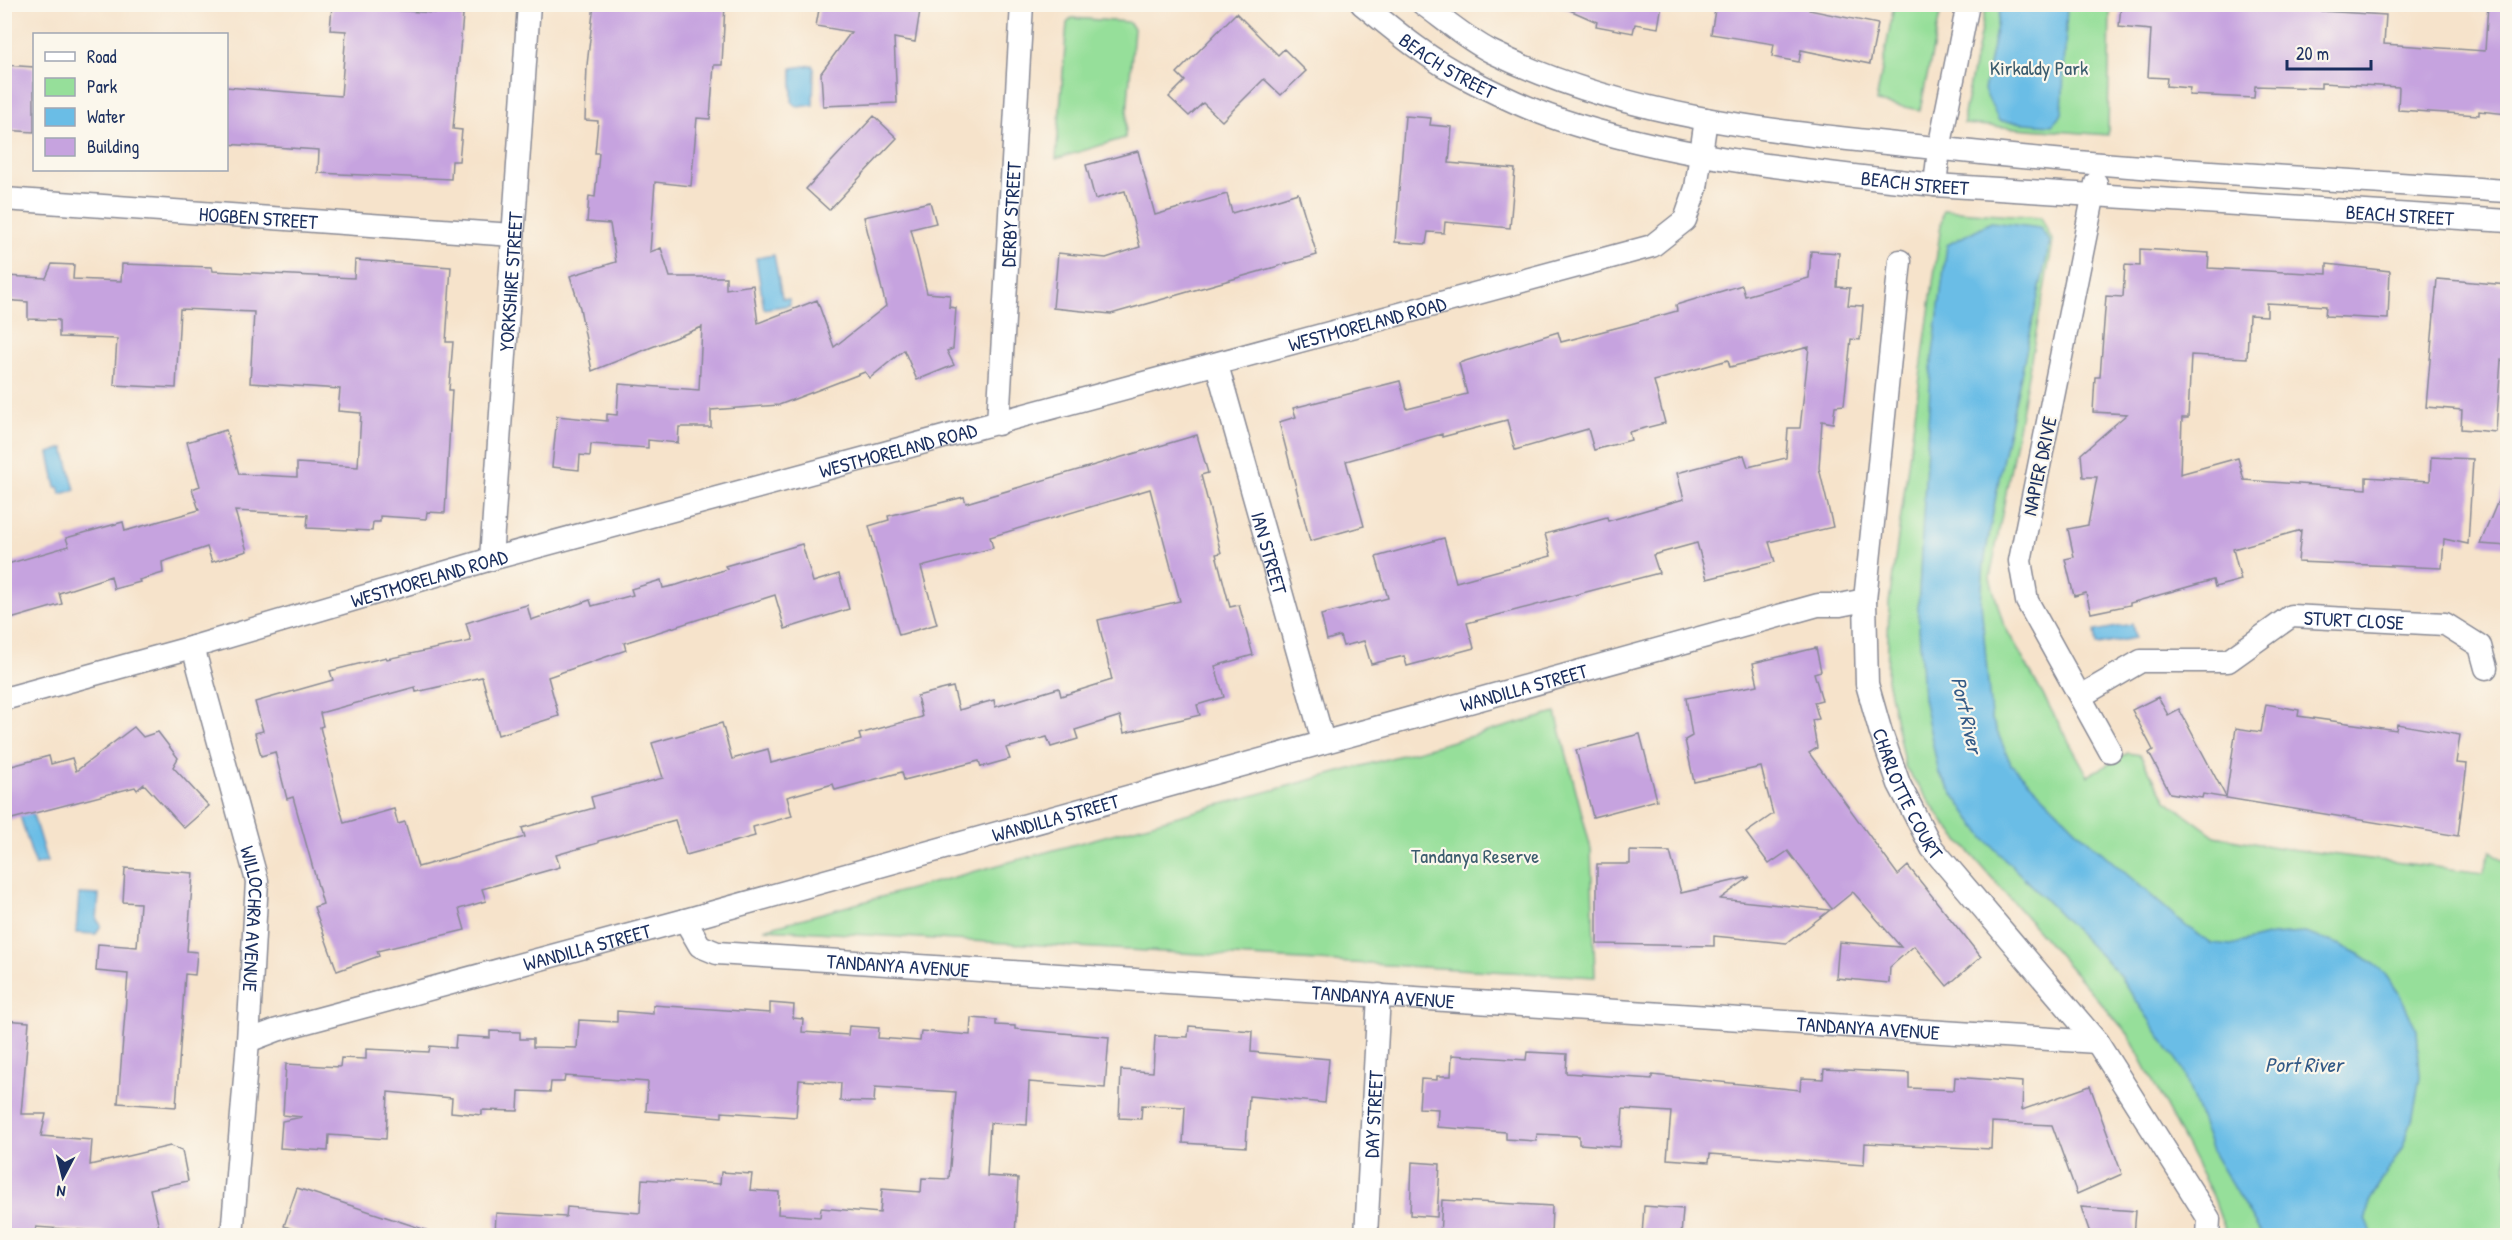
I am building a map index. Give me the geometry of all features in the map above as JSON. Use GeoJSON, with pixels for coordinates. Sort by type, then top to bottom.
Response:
{"type":"FeatureCollection","features":[{"type":"Feature","properties":{"kind":"street","name":"YORKSHIRE STREET"},"geometry":{"type":"LineString","coordinates":[[491,560],[529,4]]}},
{"type":"Feature","properties":{"kind":"street","name":"DERBY STREET"},"geometry":{"type":"LineString","coordinates":[[998,424],[1022,4]]}},
{"type":"Feature","properties":{"kind":"street","name":"BEACH STREET"},"geometry":{"type":"LineString","coordinates":[[1362,4],[1407,40],[1464,77],[1556,119],[1634,141],[1700,153],[1935,185],[2508,221]]}},
{"type":"Feature","properties":{"kind":"street"},"geometry":{"type":"LineString","coordinates":[[1935,185],[1939,149],[1968,4]]}},
{"type":"Feature","properties":{"kind":"street","name":"BEACH STREET"},"geometry":{"type":"LineString","coordinates":[[1428,6],[1490,51],[1558,79],[1632,103],[1706,119],[1840,139],[1939,149],[2099,163],[2508,191]]}},
{"type":"Feature","properties":{"kind":"street"},"geometry":{"type":"LineString","coordinates":[[1407,40],[1428,6]]}},
{"type":"Feature","properties":{"kind":"street","name":"WESTMORELAND ROAD"},"geometry":{"type":"LineString","coordinates":[[4,699],[193,647],[491,560],[1652,246],[1685,220],[1696,188],[1706,119]]}},
{"type":"Feature","properties":{"kind":"street","name":"NAPIER DRIVE"},"geometry":{"type":"LineString","coordinates":[[2099,163],[2095,195],[2020,561],[2027,601],[2110,751]]}},
{"type":"Feature","properties":{"kind":"street","name":"HOGBEN STREET"},"geometry":{"type":"LineString","coordinates":[[4,199],[513,235]]}},
{"type":"Feature","properties":{"kind":"street","name":"CHARLOTTE COURT"},"geometry":{"type":"LineString","coordinates":[[1900,261],[1865,600],[1870,694],[1899,784],[1932,848],[2097,1042],[2209,1219],[2208,1236]]}},
{"type":"Feature","properties":{"kind":"street","name":"IAN STREET"},"geometry":{"type":"LineString","coordinates":[[1217,365],[1323,741]]}},
{"type":"Feature","properties":{"kind":"street","name":"WANDILLA STREET"},"geometry":{"type":"LineString","coordinates":[[248,1041],[277,1030],[685,920],[1818,605],[1840,605],[1865,600]]}},
{"type":"Feature","properties":{"kind":"street","name":"STURT CLOSE"},"geometry":{"type":"LineString","coordinates":[[2081,696],[2141,661],[2228,661],[2291,615],[2445,624],[2480,646],[2486,668]]}},
{"type":"Feature","properties":{"kind":"street","name":"WILLOCHRA AVENUE"},"geometry":{"type":"LineString","coordinates":[[193,647],[257,880],[248,1041],[232,1236]]}},
{"type":"Feature","properties":{"kind":"street","name":"TANDANYA AVENUE"},"geometry":{"type":"LineString","coordinates":[[685,920],[700,946],[717,952],[2097,1042]]}},
{"type":"Feature","properties":{"kind":"street","name":"DAY STREET"},"geometry":{"type":"LineString","coordinates":[[1366,1236],[1379,994]]}},
{"type":"Feature","properties":{"kind":"green space"},"geometry":{"type":"Polygon","coordinates":[[[1894,5],[1942,5],[1920,110],[1876,102],[1894,5]]]}},
{"type":"Feature","properties":{"kind":"green space","name":"Kirkaldy Park"},"geometry":{"type":"Polygon","coordinates":[[[1986,5],[2110,5],[2108,135],[1964,124],[1964,114],[1986,5]]]}},
{"type":"Feature","properties":{"kind":"green space"},"geometry":{"type":"Polygon","coordinates":[[[1072,18],[1128,22],[1134,28],[1125,138],[1056,159],[1067,23],[1072,18]]]}},
{"type":"Feature","properties":{"kind":"green space"},"geometry":{"type":"Polygon","coordinates":[[[1943,210],[2041,217],[2053,242],[1990,578],[2003,623],[2088,776],[2128,753],[2140,755],[2166,800],[2215,836],[2281,848],[2483,873],[2491,851],[2507,863],[2507,1235],[2227,1235],[2213,1196],[2128,1034],[1945,824],[1905,767],[1887,679],[1889,603],[1943,210]]]}},
{"type":"Feature","properties":{"kind":"green space","name":"Tandanya Reserve"},"geometry":{"type":"Polygon","coordinates":[[[1556,713],[1591,849],[1595,977],[764,929],[1556,713]]]}},
{"type":"Feature","properties":{"kind":"water"},"geometry":{"type":"Polygon","coordinates":[[[2001,5],[2067,5],[2062,114],[2052,125],[1999,121],[1984,90],[2001,5]]]}},
{"type":"Feature","properties":{"kind":"water"},"geometry":{"type":"Polygon","coordinates":[[[812,65],[814,69],[813,105],[798,107],[792,102],[792,68],[812,65]]]}},
{"type":"Feature","properties":{"kind":"water","name":"Port River"},"geometry":{"type":"Polygon","coordinates":[[[1991,222],[2040,228],[2050,242],[2002,462],[1984,563],[1981,602],[1991,717],[2011,764],[2083,836],[2186,926],[2211,943],[2231,945],[2271,935],[2305,933],[2341,945],[2364,957],[2385,973],[2398,992],[2417,1030],[2420,1077],[2412,1121],[2402,1148],[2369,1202],[2366,1219],[2373,1235],[2262,1235],[2213,1154],[2182,1068],[2116,971],[1984,838],[1939,774],[1923,698],[1918,609],[1931,369],[1947,245],[1991,222]]]}},
{"type":"Feature","properties":{"kind":"water"},"geometry":{"type":"Polygon","coordinates":[[[774,255],[782,298],[789,299],[790,305],[764,309],[756,258],[774,255]]]}},
{"type":"Feature","properties":{"kind":"water"},"geometry":{"type":"Polygon","coordinates":[[[64,448],[75,490],[61,494],[59,487],[56,487],[49,453],[64,448]]]}},
{"type":"Feature","properties":{"kind":"water"},"geometry":{"type":"Polygon","coordinates":[[[2132,624],[2135,638],[2097,645],[2095,631],[2132,624]]]}},
{"type":"Feature","properties":{"kind":"water"},"geometry":{"type":"Polygon","coordinates":[[[30,805],[47,862],[35,865],[18,809],[30,805]]]}},
{"type":"Feature","properties":{"kind":"water"},"geometry":{"type":"Polygon","coordinates":[[[79,894],[99,895],[97,920],[101,925],[96,934],[76,933],[79,894]]]}},
{"type":"Feature","properties":{"kind":"building"},"geometry":{"type":"Polygon","coordinates":[[[594,4],[725,4],[722,65],[714,65],[710,119],[697,118],[691,186],[655,182],[650,252],[661,248],[670,277],[726,277],[726,289],[753,285],[758,323],[817,300],[834,347],[886,306],[864,217],[930,202],[936,223],[911,229],[927,293],[950,295],[949,307],[956,308],[953,349],[947,351],[954,365],[917,380],[904,350],[870,378],[865,372],[779,405],[711,410],[711,427],[679,427],[678,443],[648,440],[648,448],[591,444],[590,456],[580,455],[579,470],[552,467],[557,416],[607,421],[607,414],[617,415],[619,384],[699,390],[702,327],[592,371],[580,308],[570,276],[616,262],[610,224],[587,222],[589,196],[595,197],[599,153],[595,153],[598,121],[585,120],[587,65],[594,4]]]}},
{"type":"Feature","properties":{"kind":"building"},"geometry":{"type":"Polygon","coordinates":[[[820,4],[921,4],[915,42],[894,38],[897,103],[823,106],[821,73],[851,32],[816,26],[820,4]]]}},
{"type":"Feature","properties":{"kind":"building"},"geometry":{"type":"Polygon","coordinates":[[[1556,4],[1662,4],[1658,28],[1635,24],[1633,33],[1596,26],[1597,22],[1556,4]]]}},
{"type":"Feature","properties":{"kind":"building"},"geometry":{"type":"Polygon","coordinates":[[[1716,4],[1810,4],[1809,10],[1878,24],[1870,64],[1801,50],[1799,62],[1772,57],[1774,44],[1711,34],[1716,4]]]}},
{"type":"Feature","properties":{"kind":"building"},"geometry":{"type":"Polygon","coordinates":[[[2121,4],[2321,4],[2321,11],[2386,15],[2384,44],[2485,51],[2488,4],[2508,4],[2508,114],[2479,111],[2479,115],[2398,110],[2399,87],[2321,83],[2321,88],[2255,86],[2254,98],[2189,95],[2190,88],[2166,86],[2167,78],[2148,77],[2151,30],[2119,27],[2121,4]]]}},
{"type":"Feature","properties":{"kind":"building"},"geometry":{"type":"Polygon","coordinates":[[[332,6],[463,15],[453,129],[462,130],[459,161],[452,161],[451,179],[318,173],[319,150],[228,144],[228,87],[341,96],[346,31],[330,30],[332,6]]]}},
{"type":"Feature","properties":{"kind":"building"},"geometry":{"type":"Polygon","coordinates":[[[1236,13],[1278,55],[1284,49],[1306,71],[1281,95],[1264,79],[1222,121],[1203,103],[1189,116],[1169,97],[1185,81],[1177,73],[1236,13]]]}},
{"type":"Feature","properties":{"kind":"building"},"geometry":{"type":"Polygon","coordinates":[[[4,65],[33,67],[33,132],[4,130],[4,65]]]}},
{"type":"Feature","properties":{"kind":"building"},"geometry":{"type":"Polygon","coordinates":[[[874,116],[897,138],[829,210],[806,189],[874,116]]]}},
{"type":"Feature","properties":{"kind":"building"},"geometry":{"type":"Polygon","coordinates":[[[1405,116],[1431,118],[1430,125],[1452,127],[1449,163],[1515,169],[1510,228],[1445,222],[1444,233],[1428,232],[1426,244],[1395,242],[1405,116]]]}},
{"type":"Feature","properties":{"kind":"building"},"geometry":{"type":"Polygon","coordinates":[[[1138,151],[1155,215],[1227,194],[1232,213],[1298,193],[1317,255],[1111,314],[1053,308],[1058,253],[1106,258],[1140,247],[1125,191],[1095,199],[1086,165],[1138,151]]]}},
{"type":"Feature","properties":{"kind":"building"},"geometry":{"type":"Polygon","coordinates":[[[2140,249],[2209,253],[2208,268],[2327,274],[2327,264],[2390,271],[2388,319],[2325,316],[2326,306],[2267,303],[2267,316],[2249,315],[2247,358],[2191,355],[2188,418],[2182,418],[2180,474],[2238,458],[2244,480],[2366,489],[2366,477],[2430,481],[2431,457],[2473,459],[2468,544],[2444,539],[2442,568],[2298,562],[2301,530],[2233,549],[2241,580],[2215,587],[2213,580],[2130,603],[2130,605],[2091,613],[2086,593],[2074,596],[2065,559],[2074,557],[2068,529],[2088,525],[2097,477],[2083,477],[2081,454],[2127,414],[2093,412],[2095,377],[2100,377],[2106,296],[2123,297],[2125,265],[2140,266],[2140,249]]]}},
{"type":"Feature","properties":{"kind":"building"},"geometry":{"type":"Polygon","coordinates":[[[1811,251],[1839,253],[1837,287],[1850,288],[1848,305],[1863,306],[1860,340],[1851,339],[1844,405],[1835,406],[1833,423],[1822,421],[1819,468],[1833,527],[1769,542],[1775,562],[1707,579],[1697,543],[1653,555],[1659,573],[1467,623],[1474,648],[1407,666],[1404,656],[1371,664],[1364,641],[1343,646],[1340,636],[1327,640],[1321,615],[1388,598],[1376,557],[1444,538],[1456,582],[1551,556],[1545,534],[1607,517],[1608,521],[1684,499],[1677,473],[1744,455],[1748,467],[1786,458],[1788,428],[1800,428],[1809,347],[1730,367],[1728,360],[1654,381],[1665,423],[1629,432],[1631,440],[1594,450],[1588,429],[1515,450],[1507,420],[1442,437],[1442,434],[1346,461],[1364,526],[1310,541],[1279,422],[1296,417],[1293,408],[1400,381],[1407,409],[1467,394],[1459,363],[1558,332],[1561,342],[1627,325],[1677,311],[1676,305],[1742,285],[1745,296],[1809,278],[1811,251]]]}},
{"type":"Feature","properties":{"kind":"building"},"geometry":{"type":"Polygon","coordinates":[[[355,260],[451,267],[446,342],[453,342],[449,390],[452,390],[445,513],[427,512],[426,519],[380,516],[380,522],[373,522],[372,531],[307,528],[308,515],[235,511],[247,551],[212,562],[207,547],[162,562],[163,573],[139,580],[140,582],[114,589],[111,576],[59,593],[62,604],[4,621],[4,565],[69,546],[66,538],[123,522],[125,531],[199,510],[192,489],[200,486],[187,442],[226,430],[239,474],[297,477],[297,463],[358,467],[361,413],[338,411],[340,389],[250,383],[254,312],[180,309],[176,388],[114,385],[117,339],[59,337],[59,320],[28,319],[28,302],[4,300],[4,276],[46,278],[52,264],[74,265],[73,279],[121,281],[122,264],[212,267],[213,271],[354,278],[355,260]]]}},
{"type":"Feature","properties":{"kind":"building"},"geometry":{"type":"Polygon","coordinates":[[[2437,279],[2508,285],[2508,361],[2501,360],[2496,432],[2461,429],[2462,410],[2426,407],[2437,279]]]}},
{"type":"Feature","properties":{"kind":"building"},"geometry":{"type":"Polygon","coordinates":[[[1197,435],[1208,473],[1201,475],[1221,553],[1216,554],[1230,607],[1239,605],[1253,655],[1215,666],[1224,697],[1197,705],[1200,715],[1124,733],[1120,716],[1075,730],[1078,739],[1051,747],[1047,737],[1006,748],[1010,759],[981,767],[979,761],[904,780],[902,772],[835,790],[833,784],[787,797],[792,816],[753,827],[755,836],[686,855],[675,820],[598,841],[598,843],[556,855],[560,867],[482,889],[486,901],[459,909],[465,930],[377,951],[379,956],[337,971],[314,907],[323,904],[293,797],[287,799],[275,752],[261,756],[255,733],[263,731],[255,702],[333,680],[330,671],[386,657],[387,659],[471,641],[466,623],[498,613],[527,605],[531,620],[590,600],[592,606],[633,595],[631,589],[661,580],[663,588],[677,585],[727,569],[725,566],[802,544],[813,582],[839,574],[849,609],[785,629],[775,595],[624,643],[626,650],[548,677],[559,716],[498,735],[482,677],[416,692],[415,687],[320,713],[323,726],[320,727],[344,823],[394,809],[398,824],[405,822],[418,867],[525,837],[522,828],[594,808],[591,797],[663,778],[652,743],[722,723],[732,759],[768,749],[771,763],[861,740],[859,734],[922,717],[917,696],[953,687],[959,710],[994,700],[995,707],[1059,688],[1061,696],[1112,680],[1098,620],[1180,601],[1150,489],[990,537],[993,548],[921,567],[937,624],[899,635],[869,526],[889,520],[888,516],[964,497],[966,503],[1197,435]]]}},
{"type":"Feature","properties":{"kind":"building"},"geometry":{"type":"Polygon","coordinates":[[[2507,479],[2508,546],[2480,544],[2507,479]]]}},
{"type":"Feature","properties":{"kind":"building"},"geometry":{"type":"Polygon","coordinates":[[[1816,648],[1821,671],[1814,673],[1822,700],[1814,702],[1819,719],[1812,720],[1817,748],[1809,753],[1898,875],[1908,866],[1981,957],[1947,986],[1914,946],[1890,967],[1889,983],[1836,978],[1839,942],[1901,947],[1853,892],[1832,909],[1788,851],[1769,864],[1746,833],[1773,814],[1761,767],[1694,782],[1685,740],[1692,736],[1686,698],[1758,685],[1753,663],[1816,648]]]}},
{"type":"Feature","properties":{"kind":"building"},"geometry":{"type":"Polygon","coordinates":[[[2158,697],[2168,715],[2179,709],[2226,797],[2236,728],[2261,732],[2266,704],[2299,710],[2298,716],[2396,730],[2397,724],[2460,735],[2456,763],[2467,764],[2458,836],[2203,794],[2202,798],[2170,793],[2149,753],[2153,750],[2132,710],[2158,697]]]}},
{"type":"Feature","properties":{"kind":"building"},"geometry":{"type":"Polygon","coordinates":[[[134,727],[143,737],[158,732],[178,758],[173,767],[209,806],[184,828],[144,784],[137,790],[135,787],[4,821],[4,768],[49,756],[51,764],[72,758],[76,771],[134,727]]]}},
{"type":"Feature","properties":{"kind":"building"},"geometry":{"type":"Polygon","coordinates":[[[1640,734],[1657,800],[1593,817],[1576,750],[1640,734]]]}},
{"type":"Feature","properties":{"kind":"building"},"geometry":{"type":"Polygon","coordinates":[[[1630,851],[1670,852],[1681,893],[1750,877],[1720,899],[1830,910],[1787,943],[1714,936],[1714,946],[1597,944],[1597,864],[1630,864],[1630,851]]]}},
{"type":"Feature","properties":{"kind":"building"},"geometry":{"type":"Polygon","coordinates":[[[125,868],[193,873],[187,951],[197,952],[195,975],[185,974],[176,1107],[118,1103],[128,974],[96,971],[98,944],[137,947],[140,903],[123,902],[125,868]]]}},
{"type":"Feature","properties":{"kind":"building"},"geometry":{"type":"Polygon","coordinates":[[[770,1003],[794,1005],[793,1018],[803,1019],[802,1032],[848,1035],[849,1026],[879,1028],[878,1038],[920,1041],[921,1031],[970,1035],[971,1018],[996,1020],[996,1025],[1015,1026],[1015,1029],[1109,1037],[1105,1088],[1029,1082],[1027,1125],[990,1123],[987,1176],[1018,1178],[1015,1236],[495,1236],[496,1213],[566,1217],[567,1207],[640,1213],[642,1179],[720,1184],[721,1172],[752,1174],[750,1190],[779,1192],[778,1214],[820,1217],[821,1208],[880,1213],[882,1189],[921,1192],[922,1178],[949,1179],[956,1092],[875,1087],[874,1102],[840,1101],[841,1083],[799,1080],[796,1117],[722,1112],[722,1117],[646,1111],[648,1082],[565,1076],[564,1082],[551,1082],[550,1092],[519,1091],[518,1111],[482,1110],[482,1115],[451,1112],[452,1098],[388,1092],[386,1139],[329,1135],[328,1151],[280,1148],[282,1121],[302,1117],[283,1115],[286,1064],[340,1067],[341,1058],[366,1059],[366,1049],[429,1052],[430,1046],[455,1048],[456,1036],[490,1038],[490,1031],[520,1032],[520,1039],[533,1039],[533,1047],[577,1048],[579,1020],[617,1022],[617,1011],[653,1014],[653,1005],[770,1013],[770,1003]]]}},
{"type":"Feature","properties":{"kind":"building"},"geometry":{"type":"Polygon","coordinates":[[[4,1020],[29,1022],[21,1114],[46,1114],[41,1136],[92,1140],[90,1165],[170,1146],[182,1150],[188,1181],[150,1189],[161,1236],[36,1227],[34,1236],[4,1236],[4,1020]]]}},
{"type":"Feature","properties":{"kind":"building"},"geometry":{"type":"Polygon","coordinates":[[[1189,1026],[1252,1031],[1251,1052],[1329,1059],[1325,1103],[1249,1096],[1246,1147],[1183,1143],[1185,1107],[1142,1105],[1141,1119],[1119,1118],[1121,1070],[1153,1072],[1155,1036],[1188,1037],[1189,1026]]]}},
{"type":"Feature","properties":{"kind":"building"},"geometry":{"type":"Polygon","coordinates":[[[1527,1052],[1567,1054],[1566,1073],[1652,1079],[1652,1075],[1800,1090],[1801,1078],[1823,1079],[1824,1069],[1909,1073],[1909,1088],[1954,1090],[1955,1077],[2023,1082],[2022,1110],[2090,1086],[2122,1174],[2077,1194],[2052,1125],[1992,1122],[1991,1149],[1865,1143],[1864,1165],[1710,1154],[1709,1162],[1667,1159],[1671,1112],[1623,1109],[1620,1147],[1579,1144],[1579,1136],[1537,1134],[1536,1141],[1506,1139],[1506,1132],[1437,1127],[1438,1109],[1419,1108],[1421,1079],[1437,1080],[1437,1076],[1451,1076],[1452,1055],[1526,1060],[1527,1052]]]}},
{"type":"Feature","properties":{"kind":"building"},"geometry":{"type":"Polygon","coordinates":[[[1412,1162],[1440,1164],[1437,1217],[1410,1215],[1412,1162]]]}},
{"type":"Feature","properties":{"kind":"building"},"geometry":{"type":"Polygon","coordinates":[[[297,1188],[426,1230],[425,1236],[314,1236],[284,1226],[297,1188]]]}},
{"type":"Feature","properties":{"kind":"building"},"geometry":{"type":"Polygon","coordinates":[[[1442,1200],[1552,1206],[1551,1236],[1440,1236],[1442,1200]]]}},
{"type":"Feature","properties":{"kind":"building"},"geometry":{"type":"Polygon","coordinates":[[[1644,1206],[1683,1209],[1681,1236],[1642,1236],[1644,1206]]]}},
{"type":"Feature","properties":{"kind":"building"},"geometry":{"type":"Polygon","coordinates":[[[2081,1207],[2136,1211],[2134,1236],[2091,1236],[2081,1207]]]}}]}
